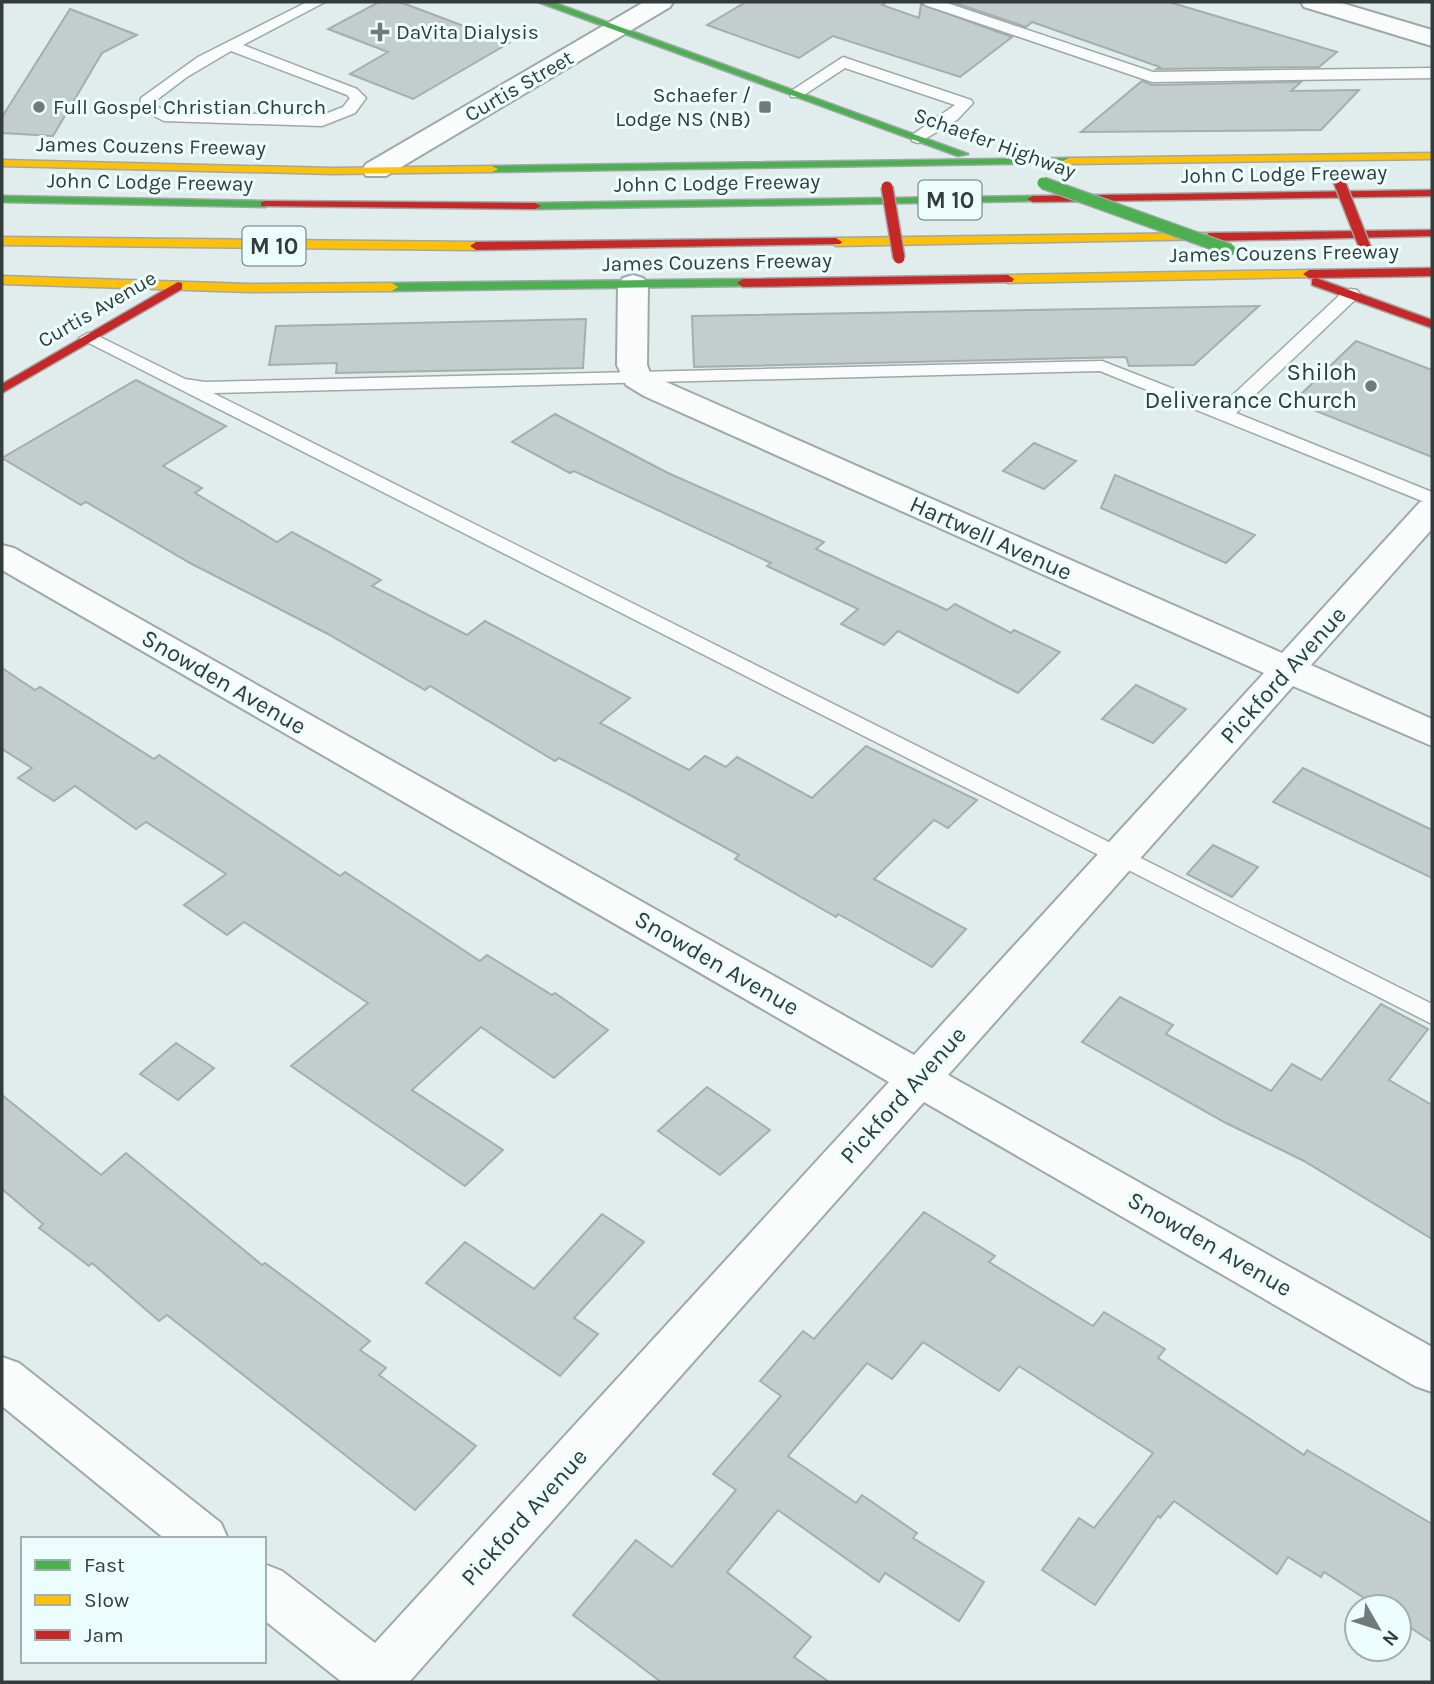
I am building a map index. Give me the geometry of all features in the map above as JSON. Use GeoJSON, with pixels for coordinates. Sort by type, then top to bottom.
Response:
{"type":"FeatureCollection","features":[{"type":"Feature","properties":{"kind":"main road","name":"Schaefer Highway"},"geometry":{"type":"LineString","coordinates":[[543,2],[1432,324]]}},
{"type":"Feature","properties":{"kind":"main road","name":"James Couzens Freeway"},"geometry":{"type":"LineString","coordinates":[[2,163],[376,170],[1432,156]]}},
{"type":"Feature","properties":{"kind":"main road"},"geometry":{"type":"LineString","coordinates":[[1370,157],[1337,176],[1366,250],[1402,272]]}},
{"type":"Feature","properties":{"kind":"main road"},"geometry":{"type":"LineString","coordinates":[[845,163],[887,187],[899,258],[858,280]]}},
{"type":"Feature","properties":{"kind":"main road","name":"John C Lodge Freeway"},"geometry":{"type":"LineString","coordinates":[[2,199],[467,207],[1432,193]]}},
{"type":"Feature","properties":{"kind":"main road","name":"M 10"},"geometry":{"type":"LineString","coordinates":[[2,241],[547,247],[1432,233]]}},
{"type":"Feature","properties":{"kind":"main road","name":"James Couzens Freeway"},"geometry":{"type":"LineString","coordinates":[[2,281],[331,288],[1432,272]]}},
{"type":"Feature","properties":{"kind":"main road","name":"Curtis Avenue"},"geometry":{"type":"LineString","coordinates":[[2,389],[178,286]]}},
{"type":"Feature","properties":{"kind":"street","name":"Curtis Street"},"geometry":{"type":"LineString","coordinates":[[376,170],[661,2]]}},
{"type":"Feature","properties":{"kind":"street"},"geometry":{"type":"LineString","coordinates":[[1313,2],[1432,38]]}},
{"type":"Feature","properties":{"kind":"street"},"geometry":{"type":"LineString","coordinates":[[633,284],[632,365],[637,378]]}},
{"type":"Feature","properties":{"kind":"street","name":"Hartwell Avenue"},"geometry":{"type":"LineString","coordinates":[[637,378],[655,389],[1432,733]]}},
{"type":"Feature","properties":{"kind":"street","name":"Pickford Avenue"},"geometry":{"type":"LineString","coordinates":[[378,1681],[1432,509]]}},
{"type":"Feature","properties":{"kind":"street","name":"Snowden Avenue"},"geometry":{"type":"LineString","coordinates":[[2,556],[1432,1371]]}},
{"type":"Feature","properties":{"kind":"street"},"geometry":{"type":"LineString","coordinates":[[2,1378],[201,1537]]}},
{"type":"Feature","properties":{"kind":"street"},"geometry":{"type":"LineString","coordinates":[[266,1590],[378,1681]]}},
{"type":"Feature","properties":{"kind":"lane"},"geometry":{"type":"LineString","coordinates":[[231,46],[352,92],[358,98],[349,110],[322,121],[164,116],[148,109],[146,101],[159,88],[231,46],[318,2]]}},
{"type":"Feature","properties":{"kind":"lane"},"geometry":{"type":"LineString","coordinates":[[930,2],[1152,77],[1432,73]]}},
{"type":"Feature","properties":{"kind":"lane"},"geometry":{"type":"LineString","coordinates":[[796,94],[844,62],[965,103],[951,117],[918,138]]}},
{"type":"Feature","properties":{"kind":"lane"},"geometry":{"type":"LineString","coordinates":[[1225,413],[1351,294]]}},
{"type":"Feature","properties":{"kind":"lane"},"geometry":{"type":"LineString","coordinates":[[88,338],[1117,858],[1432,1014]]}},
{"type":"Feature","properties":{"kind":"lane"},"geometry":{"type":"LineString","coordinates":[[180,384],[238,389],[1102,366],[1225,413],[1432,499]]}},
{"type":"Feature","properties":{"kind":"building"},"geometry":{"type":"Polygon","coordinates":[[[379,2],[400,2],[509,43],[413,99],[350,74],[388,52],[328,29],[379,2]]]}},
{"type":"Feature","properties":{"kind":"building"},"geometry":{"type":"Polygon","coordinates":[[[746,2],[887,2],[882,5],[919,18],[921,4],[1012,37],[960,77],[833,36],[799,58],[707,25],[746,2]]]}},
{"type":"Feature","properties":{"kind":"building"},"geometry":{"type":"Polygon","coordinates":[[[952,2],[1169,2],[1337,52],[1319,67],[1157,69],[1160,67],[1032,22],[1026,27],[952,2]]]}},
{"type":"Feature","properties":{"kind":"building"},"geometry":{"type":"Polygon","coordinates":[[[70,9],[137,35],[102,53],[53,136],[2,133],[2,117],[70,9]]]}},
{"type":"Feature","properties":{"kind":"building"},"geometry":{"type":"Polygon","coordinates":[[[1142,81],[1152,85],[1301,82],[1291,91],[1359,90],[1321,130],[1081,132],[1142,81]]]}},
{"type":"Feature","properties":{"kind":"building"},"geometry":{"type":"Polygon","coordinates":[[[1259,306],[1194,365],[1129,366],[1126,357],[694,367],[692,316],[1259,306]]]}},
{"type":"Feature","properties":{"kind":"building"},"geometry":{"type":"Polygon","coordinates":[[[586,319],[583,368],[336,373],[337,363],[269,365],[276,326],[586,319]]]}},
{"type":"Feature","properties":{"kind":"building","name":"Shiloh Deliverance Church"},"geometry":{"type":"Polygon","coordinates":[[[1356,341],[1432,370],[1432,457],[1293,402],[1356,341]]]}},
{"type":"Feature","properties":{"kind":"building"},"geometry":{"type":"Polygon","coordinates":[[[136,380],[226,426],[163,466],[202,488],[195,493],[277,542],[292,532],[381,580],[372,586],[467,635],[485,621],[630,698],[600,723],[689,770],[705,756],[726,767],[737,757],[812,798],[866,746],[977,800],[948,828],[934,820],[874,879],[966,929],[932,967],[838,914],[836,917],[735,859],[739,855],[630,795],[559,758],[555,761],[430,686],[425,690],[326,633],[190,563],[86,502],[81,505],[2,458],[136,380]]]}},
{"type":"Feature","properties":{"kind":"building"},"geometry":{"type":"Polygon","coordinates":[[[555,414],[668,473],[824,542],[816,549],[947,610],[955,604],[1011,633],[1014,630],[1060,652],[1018,693],[898,631],[884,645],[841,624],[858,609],[767,566],[771,563],[574,471],[570,473],[512,442],[555,414]]]}},
{"type":"Feature","properties":{"kind":"building"},"geometry":{"type":"Polygon","coordinates":[[[1034,443],[1076,461],[1044,489],[1003,471],[1034,443]]]}},
{"type":"Feature","properties":{"kind":"building"},"geometry":{"type":"Polygon","coordinates":[[[1115,475],[1255,535],[1226,563],[1101,508],[1115,475]]]}},
{"type":"Feature","properties":{"kind":"building"},"geometry":{"type":"Polygon","coordinates":[[[2,668],[35,690],[40,687],[154,759],[159,755],[340,876],[345,872],[480,961],[487,955],[552,995],[555,993],[608,1030],[554,1078],[481,1027],[412,1090],[503,1150],[465,1186],[291,1066],[368,1003],[244,922],[227,935],[184,905],[226,874],[146,822],[136,829],[75,786],[54,801],[18,778],[32,768],[2,749],[2,668]]]}},
{"type":"Feature","properties":{"kind":"building"},"geometry":{"type":"Polygon","coordinates":[[[1136,685],[1186,709],[1153,743],[1102,719],[1136,685]]]}},
{"type":"Feature","properties":{"kind":"building"},"geometry":{"type":"Polygon","coordinates":[[[1303,768],[1432,830],[1432,878],[1273,802],[1303,768]]]}},
{"type":"Feature","properties":{"kind":"building"},"geometry":{"type":"Polygon","coordinates":[[[1213,845],[1258,867],[1232,897],[1187,874],[1213,845]]]}},
{"type":"Feature","properties":{"kind":"building"},"geometry":{"type":"Polygon","coordinates":[[[1120,997],[1173,1025],[1166,1034],[1271,1091],[1292,1064],[1321,1080],[1381,1004],[1428,1029],[1389,1080],[1432,1105],[1432,1239],[1304,1161],[1226,1123],[1082,1042],[1120,997]]]}},
{"type":"Feature","properties":{"kind":"building"},"geometry":{"type":"Polygon","coordinates":[[[176,1043],[214,1068],[178,1100],[140,1074],[176,1043]]]}},
{"type":"Feature","properties":{"kind":"building"},"geometry":{"type":"Polygon","coordinates":[[[707,1087],[770,1130],[720,1175],[658,1131],[707,1087]]]}},
{"type":"Feature","properties":{"kind":"building"},"geometry":{"type":"Polygon","coordinates":[[[2,1095],[101,1175],[126,1153],[262,1265],[265,1263],[370,1341],[360,1350],[386,1368],[379,1375],[476,1446],[415,1510],[167,1315],[159,1321],[92,1263],[89,1266],[39,1228],[43,1224],[2,1189],[2,1095]]]}},
{"type":"Feature","properties":{"kind":"building"},"geometry":{"type":"Polygon","coordinates":[[[924,1212],[995,1256],[989,1262],[1093,1326],[1104,1312],[1165,1349],[1158,1358],[1304,1455],[1307,1450],[1432,1524],[1432,1642],[1413,1629],[1413,1593],[1356,1593],[1324,1572],[1321,1577],[1288,1557],[1277,1574],[1174,1501],[1160,1518],[1158,1516],[1095,1605],[1042,1570],[1079,1518],[1094,1528],[1153,1453],[1019,1366],[999,1391],[923,1342],[892,1379],[867,1363],[788,1456],[856,1503],[862,1495],[917,1533],[913,1538],[984,1582],[959,1621],[885,1573],[879,1582],[778,1510],[727,1572],[811,1637],[794,1657],[829,1682],[661,1682],[573,1615],[636,1540],[672,1567],[736,1490],[713,1474],[781,1396],[760,1381],[803,1331],[814,1339],[924,1212]]]}},
{"type":"Feature","properties":{"kind":"building"},"geometry":{"type":"Polygon","coordinates":[[[602,1214],[644,1242],[574,1318],[598,1334],[560,1376],[426,1283],[465,1242],[534,1289],[602,1214]]]}},
{"type":"Feature","properties":{"kind":"traffic: fast"},"geometry":{"type":"LineString","coordinates":[[543,2],[962,154]]}},
{"type":"Feature","properties":{"kind":"traffic: fast"},"geometry":{"type":"LineString","coordinates":[[492,169],[1069,161]]}},
{"type":"Feature","properties":{"kind":"traffic: fast"},"geometry":{"type":"LineString","coordinates":[[1043,183],[1230,250]]}},
{"type":"Feature","properties":{"kind":"traffic: fast"},"geometry":{"type":"LineString","coordinates":[[2,199],[265,204]]}},
{"type":"Feature","properties":{"kind":"traffic: fast"},"geometry":{"type":"LineString","coordinates":[[535,206],[1033,199]]}},
{"type":"Feature","properties":{"kind":"traffic: fast"},"geometry":{"type":"LineString","coordinates":[[392,287],[743,283]]}},
{"type":"Feature","properties":{"kind":"traffic: slow"},"geometry":{"type":"LineString","coordinates":[[1069,161],[1432,156]]}},
{"type":"Feature","properties":{"kind":"traffic: slow"},"geometry":{"type":"LineString","coordinates":[[2,163],[332,171],[492,169]]}},
{"type":"Feature","properties":{"kind":"traffic: slow"},"geometry":{"type":"LineString","coordinates":[[836,242],[1209,237]]}},
{"type":"Feature","properties":{"kind":"traffic: slow"},"geometry":{"type":"LineString","coordinates":[[2,241],[476,246]]}},
{"type":"Feature","properties":{"kind":"traffic: slow"},"geometry":{"type":"LineString","coordinates":[[1008,279],[1309,274]]}},
{"type":"Feature","properties":{"kind":"traffic: slow"},"geometry":{"type":"LineString","coordinates":[[2,280],[250,288],[392,287]]}},
{"type":"Feature","properties":{"kind":"traffic: jam"},"geometry":{"type":"LineString","coordinates":[[1337,176],[1366,250]]}},
{"type":"Feature","properties":{"kind":"traffic: jam"},"geometry":{"type":"LineString","coordinates":[[887,187],[899,258]]}},
{"type":"Feature","properties":{"kind":"traffic: jam"},"geometry":{"type":"LineString","coordinates":[[1033,199],[1432,193]]}},
{"type":"Feature","properties":{"kind":"traffic: jam"},"geometry":{"type":"LineString","coordinates":[[265,204],[535,206]]}},
{"type":"Feature","properties":{"kind":"traffic: jam"},"geometry":{"type":"LineString","coordinates":[[1209,237],[1432,233]]}},
{"type":"Feature","properties":{"kind":"traffic: jam"},"geometry":{"type":"LineString","coordinates":[[476,246],[836,242]]}},
{"type":"Feature","properties":{"kind":"traffic: jam"},"geometry":{"type":"LineString","coordinates":[[1309,274],[1432,272]]}},
{"type":"Feature","properties":{"kind":"traffic: jam"},"geometry":{"type":"LineString","coordinates":[[743,283],[1008,279]]}},
{"type":"Feature","properties":{"kind":"traffic: jam"},"geometry":{"type":"LineString","coordinates":[[1316,282],[1432,324]]}},
{"type":"Feature","properties":{"kind":"traffic: jam"},"geometry":{"type":"LineString","coordinates":[[2,389],[178,286]]}},
{"type":"Feature","properties":{"kind":"place","name":"DaVita Dialysis"},"geometry":{"type":"Point","coordinates":[380,32]}},
{"type":"Feature","properties":{"kind":"place","name":"Full Gospel Christian Church"},"geometry":{"type":"Point","coordinates":[39,107]}},
{"type":"Feature","properties":{"kind":"place","name":"Schaefer / Lodge NS (NB)"},"geometry":{"type":"Point","coordinates":[765,107]}},
{"type":"Feature","properties":{"kind":"place","name":"Shiloh Deliverance Church"},"geometry":{"type":"Point","coordinates":[1371,386]}}]}
